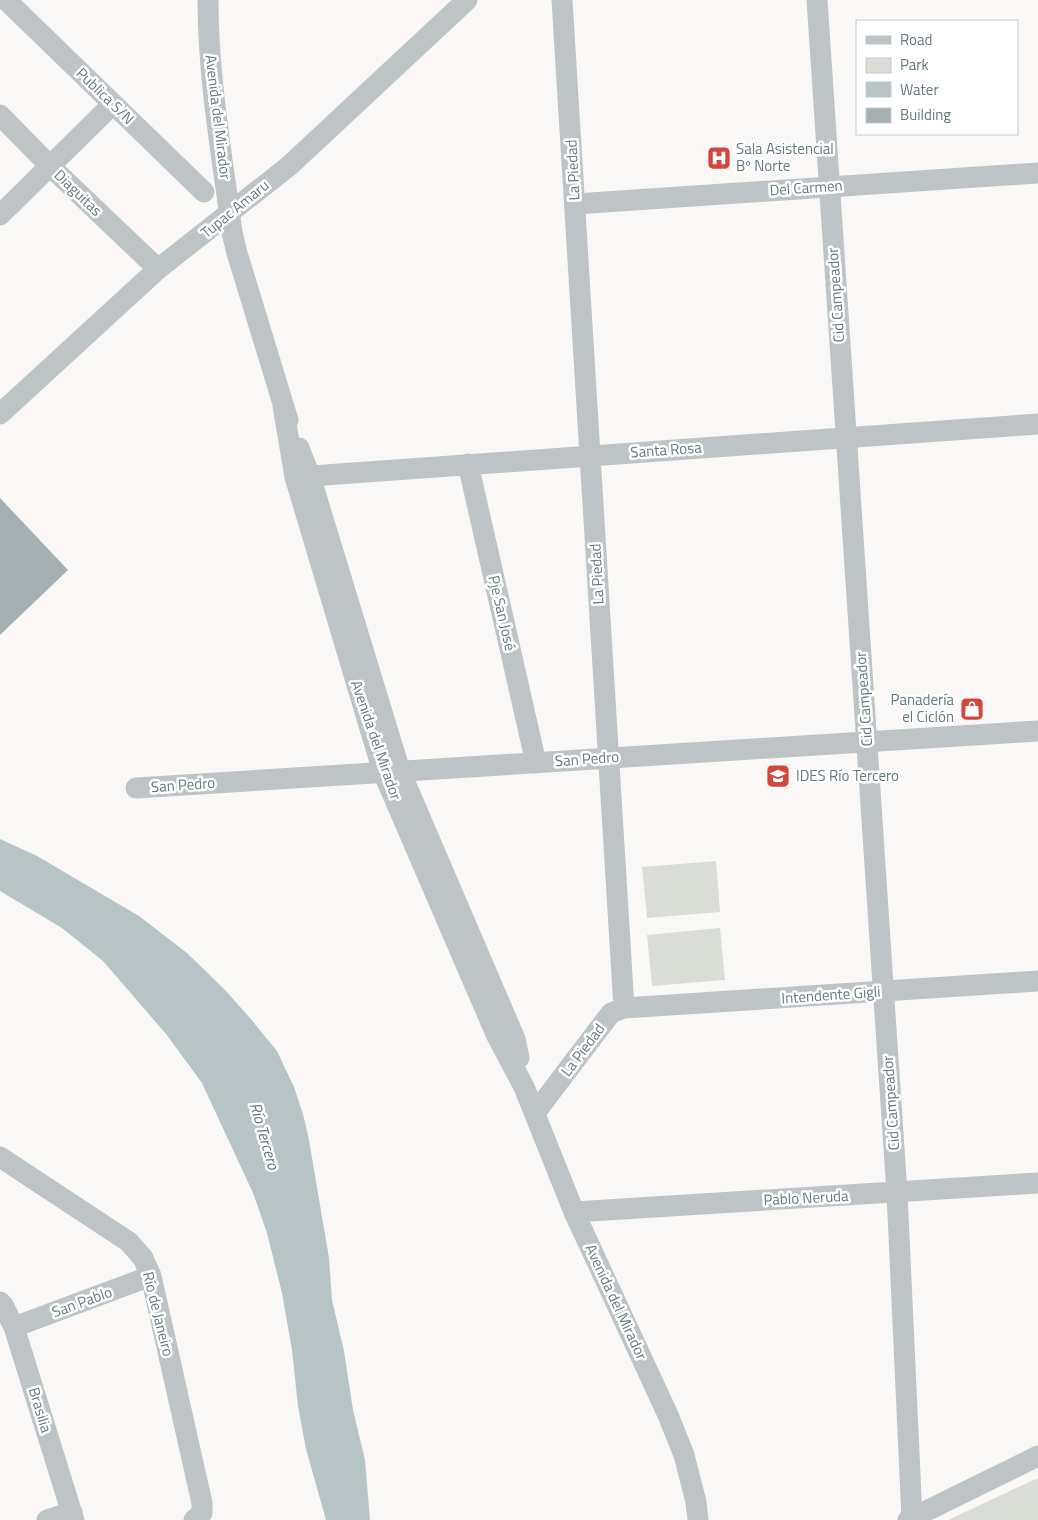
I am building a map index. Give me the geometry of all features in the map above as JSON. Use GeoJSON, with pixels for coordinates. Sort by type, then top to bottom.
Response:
{"type":"FeatureCollection","features":[{"type":"Feature","properties":{"kind":"street","name":"Avenida del Mirador"},"geometry":{"type":"LineString","coordinates":[[208,0],[208,34],[212,73],[230,214],[237,252],[302,477],[392,771],[515,1039],[524,1087],[574,1212],[668,1415],[684,1455],[696,1502],[698,1520]]}},
{"type":"Feature","properties":{"kind":"street","name":"Tupac Amaru"},"geometry":{"type":"LineString","coordinates":[[0,414],[158,269],[289,166],[466,0]]}},
{"type":"Feature","properties":{"kind":"street","name":"La Piedad"},"geometry":{"type":"LineString","coordinates":[[535,1114],[611,1013],[624,1008],[562,0]]}},
{"type":"Feature","properties":{"kind":"street","name":"Cid Campeador"},"geometry":{"type":"LineString","coordinates":[[817,0],[897,1192],[910,1519]]}},
{"type":"Feature","properties":{"kind":"street","name":"Publica S/N"},"geometry":{"type":"LineString","coordinates":[[6,8],[113,104],[204,192]]}},
{"type":"Feature","properties":{"kind":"street"},"geometry":{"type":"LineString","coordinates":[[0,215],[113,104]]}},
{"type":"Feature","properties":{"kind":"street","name":"Diaguitas"},"geometry":{"type":"LineString","coordinates":[[0,115],[50,166],[158,269]]}},
{"type":"Feature","properties":{"kind":"street","name":"Del Carmen"},"geometry":{"type":"LineString","coordinates":[[575,204],[1038,173]]}},
{"type":"Feature","properties":{"kind":"street","name":"Santa Rosa"},"geometry":{"type":"LineString","coordinates":[[302,477],[1038,424]]}},
{"type":"Feature","properties":{"kind":"street","name":"Pje San José"},"geometry":{"type":"LineString","coordinates":[[468,464],[536,762]]}},
{"type":"Feature","properties":{"kind":"street","name":"San Pedro"},"geometry":{"type":"LineString","coordinates":[[136,788],[1038,730]]}},
{"type":"Feature","properties":{"kind":"street","name":"Intendente Gigli"},"geometry":{"type":"LineString","coordinates":[[624,1008],[1038,981]]}},
{"type":"Feature","properties":{"kind":"street","name":"Río de Janeiro"},"geometry":{"type":"LineString","coordinates":[[0,1157],[130,1242],[143,1258],[151,1276],[202,1503],[198,1516]]}},
{"type":"Feature","properties":{"kind":"street","name":"Pablo Neruda"},"geometry":{"type":"LineString","coordinates":[[574,1212],[1038,1183]]}},
{"type":"Feature","properties":{"kind":"street","name":"San Pablo"},"geometry":{"type":"LineString","coordinates":[[14,1327],[151,1276]]}},
{"type":"Feature","properties":{"kind":"street","name":"Brasilia"},"geometry":{"type":"LineString","coordinates":[[0,1302],[14,1327],[73,1516]]}},
{"type":"Feature","properties":{"kind":"street"},"geometry":{"type":"LineString","coordinates":[[910,1519],[1038,1456]]}},
{"type":"Feature","properties":{"kind":"street"},"geometry":{"type":"LineString","coordinates":[[47,1520],[73,1516]]}},
{"type":"Feature","properties":{"kind":"green space"},"geometry":{"type":"Polygon","coordinates":[[[716,861],[720,912],[647,918],[642,867],[716,861]]]}},
{"type":"Feature","properties":{"kind":"green space"},"geometry":{"type":"Polygon","coordinates":[[[720,928],[725,980],[652,986],[647,935],[720,928]]]}},
{"type":"Feature","properties":{"kind":"green space"},"geometry":{"type":"Polygon","coordinates":[[[1038,1478],[1038,1520],[948,1520],[1038,1478]]]}},
{"type":"Feature","properties":{"kind":"water","name":"Río Tercero"},"geometry":{"type":"Polygon","coordinates":[[[0,839],[37,856],[139,916],[187,953],[225,990],[277,1051],[294,1087],[309,1140],[329,1258],[332,1300],[344,1351],[353,1410],[365,1460],[370,1520],[326,1520],[306,1449],[282,1293],[267,1233],[253,1193],[202,1083],[166,1034],[103,961],[62,928],[0,891],[0,839]]]}},
{"type":"Feature","properties":{"kind":"building"},"geometry":{"type":"Polygon","coordinates":[[[0,498],[68,570],[0,635],[0,498]]]}},
{"type":"Feature","properties":{"kind":"place","name":"Sala Asistencial Bº Norte"},"geometry":{"type":"Point","coordinates":[719,158]}},
{"type":"Feature","properties":{"kind":"place","name":"Panadería el Ciclón"},"geometry":{"type":"Point","coordinates":[972,709]}},
{"type":"Feature","properties":{"kind":"place","name":"IDES Río Tercero"},"geometry":{"type":"Point","coordinates":[778,776]}}]}
